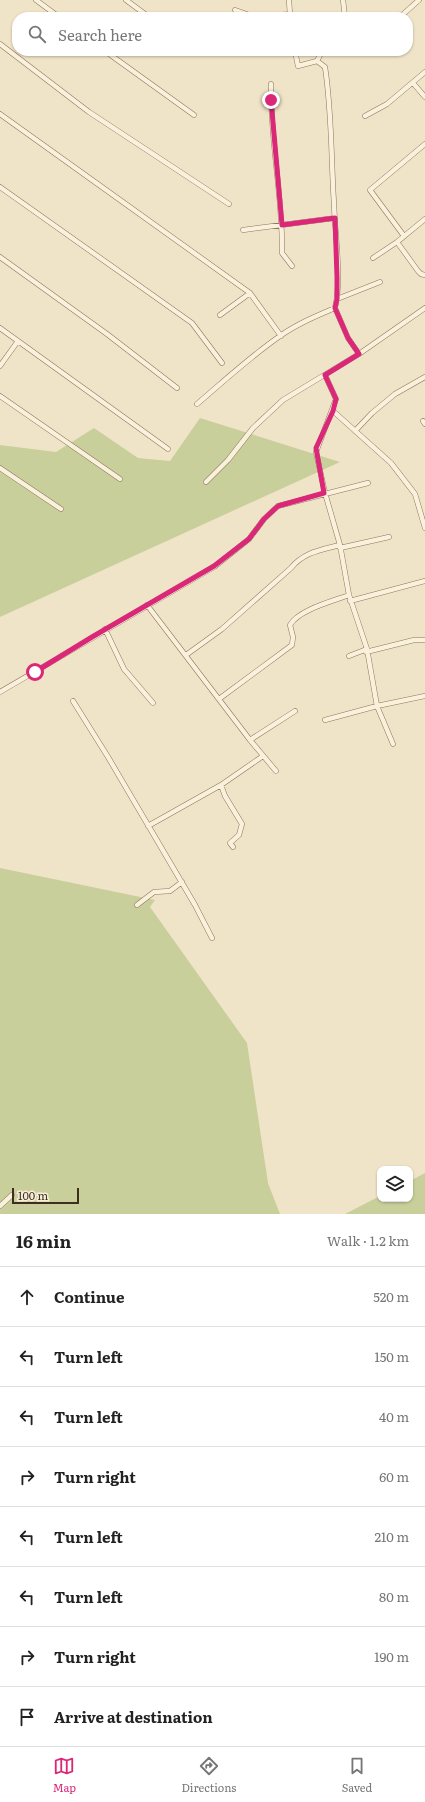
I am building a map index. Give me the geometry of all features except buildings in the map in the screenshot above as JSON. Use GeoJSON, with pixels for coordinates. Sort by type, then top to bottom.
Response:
{"type":"FeatureCollection","features":[{"type":"Feature","properties":{"kind":"street"},"geometry":{"type":"LineString","coordinates":[[36,0],[52,12]]}},
{"type":"Feature","properties":{"kind":"street"},"geometry":{"type":"LineString","coordinates":[[126,0],[142,12]]}},
{"type":"Feature","properties":{"kind":"street"},"geometry":{"type":"LineString","coordinates":[[289,0],[290,12]]}},
{"type":"Feature","properties":{"kind":"street"},"geometry":{"type":"LineString","coordinates":[[343,0],[344,12]]}},
{"type":"Feature","properties":{"kind":"street"},"geometry":{"type":"LineString","coordinates":[[406,12],[419,0]]}},
{"type":"Feature","properties":{"kind":"street"},"geometry":{"type":"LineString","coordinates":[[235,10],[241,12]]}},
{"type":"Feature","properties":{"kind":"street"},"geometry":{"type":"LineString","coordinates":[[0,44],[12,53]]}},
{"type":"Feature","properties":{"kind":"street"},"geometry":{"type":"LineString","coordinates":[[16,56],[89,112],[229,204]]}},
{"type":"Feature","properties":{"kind":"street"},"geometry":{"type":"LineString","coordinates":[[112,56],[194,115]]}},
{"type":"Feature","properties":{"kind":"street"},"geometry":{"type":"LineString","coordinates":[[296,56],[298,72]]}},
{"type":"Feature","properties":{"kind":"street"},"geometry":{"type":"LineString","coordinates":[[298,66],[317,61],[320,56]]}},
{"type":"Feature","properties":{"kind":"street"},"geometry":{"type":"LineString","coordinates":[[317,61],[324,67],[327,84],[335,218],[337,299],[335,308],[348,338],[359,354]]}},
{"type":"Feature","properties":{"kind":"street"},"geometry":{"type":"LineString","coordinates":[[365,116],[387,104],[425,72]]}},
{"type":"Feature","properties":{"kind":"street"},"geometry":{"type":"LineString","coordinates":[[413,83],[425,97]]}},
{"type":"Feature","properties":{"kind":"street"},"geometry":{"type":"LineString","coordinates":[[271,84],[272,123],[282,225],[282,253],[292,266]]}},
{"type":"Feature","properties":{"kind":"street"},"geometry":{"type":"LineString","coordinates":[[0,114],[250,293],[280,336]]}},
{"type":"Feature","properties":{"kind":"street"},"geometry":{"type":"LineString","coordinates":[[404,236],[370,190],[425,144]]}},
{"type":"Feature","properties":{"kind":"street"},"geometry":{"type":"LineString","coordinates":[[0,187],[192,324],[222,363]]}},
{"type":"Feature","properties":{"kind":"street"},"geometry":{"type":"LineString","coordinates":[[243,230],[335,218]]}},
{"type":"Feature","properties":{"kind":"street"},"geometry":{"type":"LineString","coordinates":[[373,258],[397,242],[425,219]]}},
{"type":"Feature","properties":{"kind":"street"},"geometry":{"type":"LineString","coordinates":[[397,242],[418,271],[425,275]]}},
{"type":"Feature","properties":{"kind":"street"},"geometry":{"type":"LineString","coordinates":[[0,257],[107,334],[177,388]]}},
{"type":"Feature","properties":{"kind":"street"},"geometry":{"type":"LineString","coordinates":[[337,299],[380,282]]}},
{"type":"Feature","properties":{"kind":"street"},"geometry":{"type":"LineString","coordinates":[[220,314],[250,293]]}},
{"type":"Feature","properties":{"kind":"street"},"geometry":{"type":"LineString","coordinates":[[197,404],[230,375],[280,336],[310,319],[335,308]]}},
{"type":"Feature","properties":{"kind":"street"},"geometry":{"type":"LineString","coordinates":[[206,482],[228,460],[253,428],[283,400],[359,354],[425,308]]}},
{"type":"Feature","properties":{"kind":"street"},"geometry":{"type":"LineString","coordinates":[[0,328],[168,449]]}},
{"type":"Feature","properties":{"kind":"street"},"geometry":{"type":"LineString","coordinates":[[0,366],[18,341]]}},
{"type":"Feature","properties":{"kind":"street"},"geometry":{"type":"LineString","coordinates":[[325,375],[336,396],[333,411],[316,448],[324,493],[340,546],[350,598],[367,650],[377,706],[393,744]]}},
{"type":"Feature","properties":{"kind":"street"},"geometry":{"type":"LineString","coordinates":[[355,431],[372,413],[395,394],[425,377]]}},
{"type":"Feature","properties":{"kind":"street"},"geometry":{"type":"LineString","coordinates":[[0,396],[120,479]]}},
{"type":"Feature","properties":{"kind":"street"},"geometry":{"type":"LineString","coordinates":[[333,411],[391,463],[415,494],[425,524]]}},
{"type":"Feature","properties":{"kind":"street"},"geometry":{"type":"LineString","coordinates":[[0,468],[61,509]]}},
{"type":"Feature","properties":{"kind":"street"},"geometry":{"type":"LineString","coordinates":[[0,692],[214,566],[249,539],[264,519],[278,506],[324,493],[368,483]]}},
{"type":"Feature","properties":{"kind":"street"},"geometry":{"type":"LineString","coordinates":[[186,655],[222,629],[297,561],[308,554],[340,546],[389,537]]}},
{"type":"Feature","properties":{"kind":"street"},"geometry":{"type":"LineString","coordinates":[[219,699],[292,645],[293,637],[290,625],[292,621],[314,608],[350,598],[425,581]]}},
{"type":"Feature","properties":{"kind":"street"},"geometry":{"type":"LineString","coordinates":[[147,605],[250,740],[276,771]]}},
{"type":"Feature","properties":{"kind":"street"},"geometry":{"type":"LineString","coordinates":[[105,629],[124,669],[153,703]]}},
{"type":"Feature","properties":{"kind":"street"},"geometry":{"type":"LineString","coordinates":[[349,656],[367,650],[414,640],[425,640]]}},
{"type":"Feature","properties":{"kind":"street"},"geometry":{"type":"LineString","coordinates":[[325,720],[377,706],[425,696]]}},
{"type":"Feature","properties":{"kind":"street"},"geometry":{"type":"LineString","coordinates":[[73,702],[182,882],[212,938]]}},
{"type":"Feature","properties":{"kind":"street"},"geometry":{"type":"LineString","coordinates":[[250,740],[296,711]]}},
{"type":"Feature","properties":{"kind":"street"},"geometry":{"type":"LineString","coordinates":[[148,826],[221,785],[263,756]]}},
{"type":"Feature","properties":{"kind":"street"},"geometry":{"type":"LineString","coordinates":[[221,785],[225,796],[242,824],[239,835],[230,842],[233,847]]}},
{"type":"Feature","properties":{"kind":"street"},"geometry":{"type":"LineString","coordinates":[[137,906],[154,892],[170,891],[182,882]]}},
{"type":"Feature","properties":{"kind":"street"},"geometry":{"type":"LineString","coordinates":[[0,1206],[12,1195]]}},
{"type":"Feature","properties":{"kind":"green space"},"geometry":{"type":"Polygon","coordinates":[[[200,418],[340,462],[0,617],[0,445],[56,452],[94,428],[138,458],[170,461],[200,418]]]}},
{"type":"Feature","properties":{"kind":"green space"},"geometry":{"type":"Polygon","coordinates":[[[0,868],[155,900],[150,907],[247,1043],[268,1183],[280,1214],[0,1214],[0,868]]]}},
{"type":"Feature","properties":{"kind":"green space"},"geometry":{"type":"Polygon","coordinates":[[[425,1173],[425,1214],[345,1214],[377,1198],[377,1202],[413,1202],[413,1179],[425,1173]]]}},
{"type":"Feature","properties":{"kind":"route"},"geometry":{"type":"LineString","coordinates":[[35,672],[214,566],[249,539],[264,519],[278,506],[324,493],[316,448],[333,411],[336,399],[336,396],[325,375],[359,354],[348,338],[335,308],[337,299],[335,218],[282,225],[271,100]]}}]}
